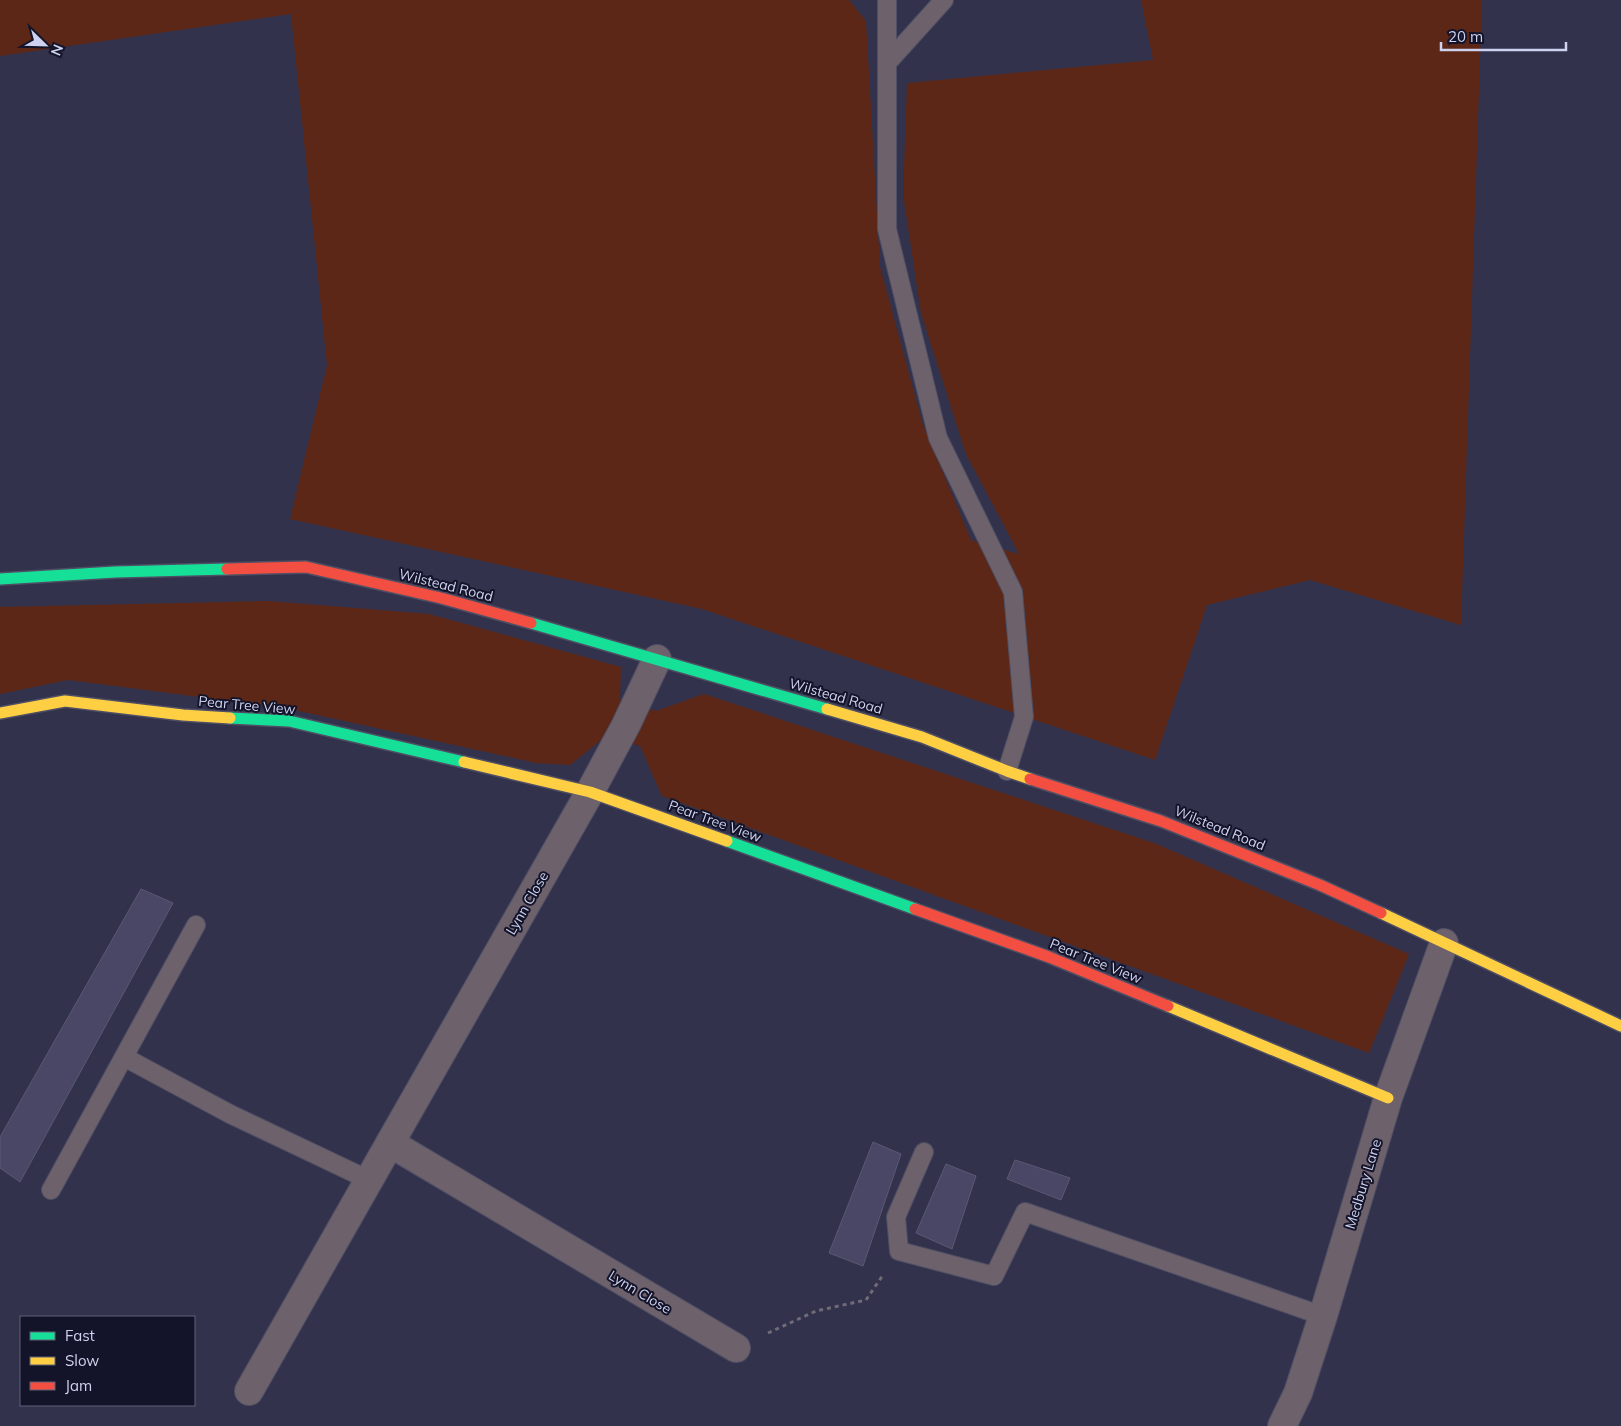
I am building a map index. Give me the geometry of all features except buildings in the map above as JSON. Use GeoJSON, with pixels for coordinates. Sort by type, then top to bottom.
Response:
{"type":"FeatureCollection","features":[{"type":"Feature","properties":{"kind":"street","name":"Wilstead Road"},"geometry":{"type":"LineString","coordinates":[[0,579],[115,572],[306,567],[440,598],[657,659],[922,737],[1007,771],[1161,821],[1320,885],[1621,1026]]}},
{"type":"Feature","properties":{"kind":"street","name":"Lynn Close"},"geometry":{"type":"LineString","coordinates":[[249,1391],[590,792],[626,725],[657,659]]}},
{"type":"Feature","properties":{"kind":"street","name":"Pear Tree View"},"geometry":{"type":"LineString","coordinates":[[0,713],[65,701],[183,715],[289,721],[590,792],[1050,957],[1388,1098]]}},
{"type":"Feature","properties":{"kind":"street","name":"Medbury Lane"},"geometry":{"type":"LineString","coordinates":[[1282,1426],[1298,1393],[1388,1098],[1444,943]]}},
{"type":"Feature","properties":{"kind":"street","name":"Lynn Close"},"geometry":{"type":"LineString","coordinates":[[390,1143],[736,1348]]}},
{"type":"Feature","properties":{"kind":"lane"},"geometry":{"type":"LineString","coordinates":[[887,0],[887,230],[938,438],[1013,592],[1024,717],[1007,771]]}},
{"type":"Feature","properties":{"kind":"lane"},"geometry":{"type":"LineString","coordinates":[[888,62],[944,0]]}},
{"type":"Feature","properties":{"kind":"lane"},"geometry":{"type":"LineString","coordinates":[[52,1190],[196,925]]}},
{"type":"Feature","properties":{"kind":"lane"},"geometry":{"type":"LineString","coordinates":[[124,1057],[230,1114],[368,1180]]}},
{"type":"Feature","properties":{"kind":"lane"},"geometry":{"type":"LineString","coordinates":[[924,1152],[896,1217],[899,1251],[994,1276],[1025,1212],[1323,1316]]}},
{"type":"Feature","properties":{"kind":"path"},"geometry":{"type":"LineString","coordinates":[[736,1348],[816,1311],[866,1300],[899,1251]]}},
{"type":"Feature","properties":{"kind":"shaded area"},"geometry":{"type":"Polygon","coordinates":[[[0,0],[849,0],[866,21],[880,267],[922,422],[971,540],[1019,554],[966,454],[921,313],[903,194],[907,83],[1153,60],[1141,0],[1482,0],[1461,625],[1310,580],[1207,605],[1155,760],[702,609],[290,519],[327,365],[291,14],[0,56],[0,0]]]}},
{"type":"Feature","properties":{"kind":"shaded area"},"geometry":{"type":"Polygon","coordinates":[[[269,601],[429,614],[621,667],[620,699],[656,711],[704,694],[1154,843],[1409,954],[1369,1053],[662,796],[640,746],[606,736],[570,765],[536,763],[285,708],[68,680],[0,694],[0,607],[269,601]]]}},
{"type":"Feature","properties":{"kind":"traffic: fast"},"geometry":{"type":"LineString","coordinates":[[0,579],[115,572],[227,569]]}},
{"type":"Feature","properties":{"kind":"traffic: fast"},"geometry":{"type":"LineString","coordinates":[[531,623],[827,709]]}},
{"type":"Feature","properties":{"kind":"traffic: fast"},"geometry":{"type":"LineString","coordinates":[[230,718],[289,721],[464,762]]}},
{"type":"Feature","properties":{"kind":"traffic: fast"},"geometry":{"type":"LineString","coordinates":[[727,841],[915,909]]}},
{"type":"Feature","properties":{"kind":"traffic: slow"},"geometry":{"type":"LineString","coordinates":[[0,713],[65,701],[183,715],[230,718]]}},
{"type":"Feature","properties":{"kind":"traffic: slow"},"geometry":{"type":"LineString","coordinates":[[827,709],[922,737],[1030,779]]}},
{"type":"Feature","properties":{"kind":"traffic: slow"},"geometry":{"type":"LineString","coordinates":[[464,762],[590,792],[727,841]]}},
{"type":"Feature","properties":{"kind":"traffic: slow"},"geometry":{"type":"LineString","coordinates":[[1381,913],[1621,1026]]}},
{"type":"Feature","properties":{"kind":"traffic: slow"},"geometry":{"type":"LineString","coordinates":[[1168,1006],[1388,1098]]}},
{"type":"Feature","properties":{"kind":"traffic: jam"},"geometry":{"type":"LineString","coordinates":[[227,569],[306,567],[441,598],[531,623]]}},
{"type":"Feature","properties":{"kind":"traffic: jam"},"geometry":{"type":"LineString","coordinates":[[1030,779],[1161,821],[1320,885],[1381,913]]}},
{"type":"Feature","properties":{"kind":"traffic: jam"},"geometry":{"type":"LineString","coordinates":[[915,909],[1049,957],[1168,1006]]}}]}
